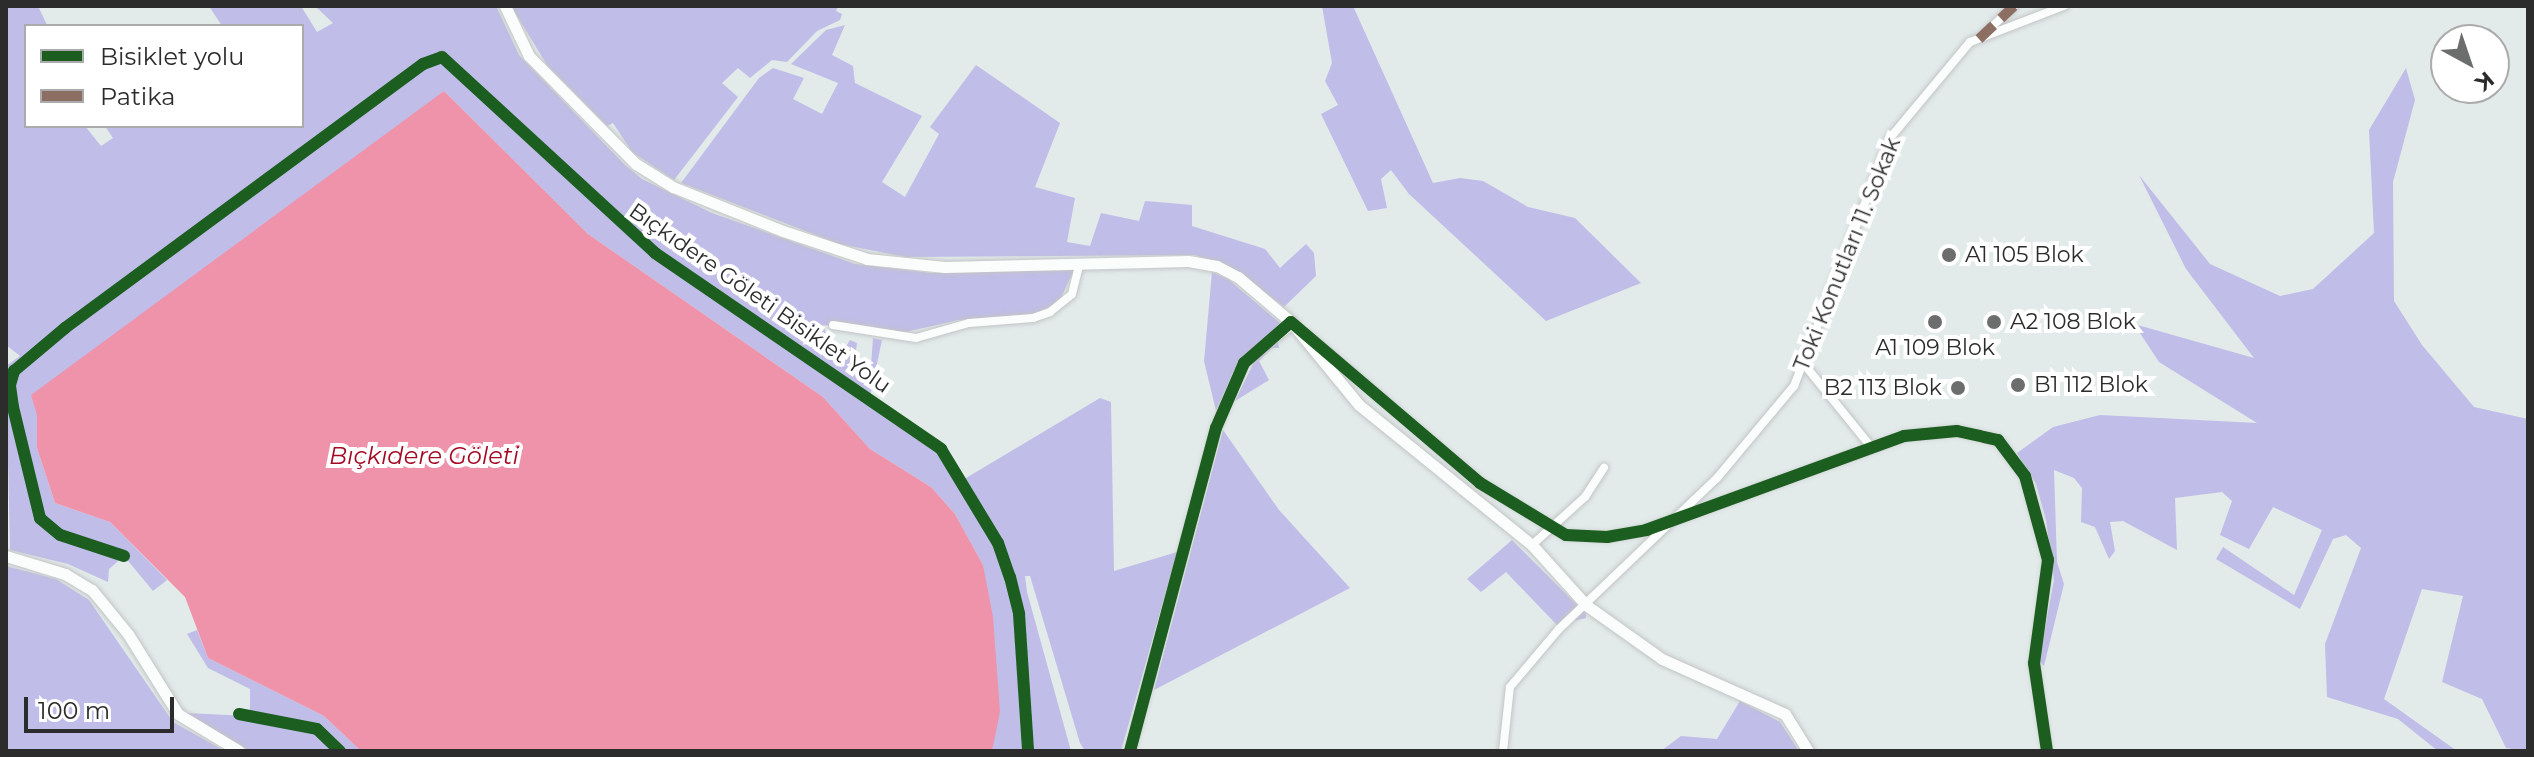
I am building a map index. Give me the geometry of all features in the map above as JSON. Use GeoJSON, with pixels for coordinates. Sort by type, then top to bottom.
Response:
{"type":"FeatureCollection","features":[{"type":"Feature","properties":{"kind":"street"},"geometry":{"type":"LineString","coordinates":[[505,6],[541,69],[627,157],[673,187],[867,259],[945,267],[1188,261],[1217,266],[1291,322],[1446,456],[1547,528],[1566,535],[1607,537],[1669,523],[1803,469],[1928,431],[1982,434],[1998,440],[2025,476],[2048,560],[2034,663],[2047,751]]}},
{"type":"Feature","properties":{"kind":"street"},"geometry":{"type":"LineString","coordinates":[[1979,39],[2014,6]]}},
{"type":"Feature","properties":{"kind":"street","name":"Toki Konutları 11. Sokak"},"geometry":{"type":"LineString","coordinates":[[1503,751],[1510,687],[1586,605],[1760,433],[1803,363],[1890,138],[1970,42],[2064,6]]}},
{"type":"Feature","properties":{"kind":"street"},"geometry":{"type":"LineString","coordinates":[[833,325],[916,338],[969,323],[1033,318],[1050,312],[1072,294],[1080,263]]}},
{"type":"Feature","properties":{"kind":"street"},"geometry":{"type":"LineString","coordinates":[[1291,322],[1359,405],[1532,545],[1586,605],[1662,659],[1785,714],[1808,751]]}},
{"type":"Feature","properties":{"kind":"street"},"geometry":{"type":"LineString","coordinates":[[1130,751],[1216,428],[1244,363],[1291,322]]}},
{"type":"Feature","properties":{"kind":"street"},"geometry":{"type":"LineString","coordinates":[[1803,363],[1872,448]]}},
{"type":"Feature","properties":{"kind":"street"},"geometry":{"type":"LineString","coordinates":[[1532,545],[1547,528],[1585,497],[1604,468]]}},
{"type":"Feature","properties":{"kind":"street"},"geometry":{"type":"LineString","coordinates":[[6,556],[65,574],[92,590],[128,634],[178,714],[239,751]]}},
{"type":"Feature","properties":{"kind":"shaded area"},"geometry":{"type":"Polygon","coordinates":[[[6,6],[38,6],[47,24],[24,24],[24,128],[87,128],[101,146],[113,138],[106,128],[304,128],[304,24],[221,24],[209,6],[301,6],[317,32],[333,23],[315,6],[496,6],[519,55],[624,164],[642,179],[712,213],[855,264],[931,273],[1074,270],[1059,302],[1035,314],[959,320],[901,333],[823,325],[831,347],[842,353],[850,340],[857,343],[854,364],[871,366],[873,338],[882,340],[869,401],[935,443],[961,481],[1100,398],[1111,402],[1114,571],[1177,552],[1121,751],[1085,751],[1080,743],[1030,576],[1025,576],[1071,751],[992,751],[995,728],[983,565],[955,514],[931,487],[870,449],[823,397],[588,234],[444,91],[37,415],[37,448],[55,503],[110,522],[167,580],[153,591],[124,556],[109,569],[108,582],[68,564],[10,550],[6,366],[20,356],[6,345],[6,6]]]}},
{"type":"Feature","properties":{"kind":"shaded area"},"geometry":{"type":"Polygon","coordinates":[[[511,6],[838,6],[836,11],[842,14],[840,20],[817,31],[787,62],[772,60],[750,78],[738,68],[722,83],[738,97],[674,180],[632,152],[613,123],[607,126],[547,65],[511,6]]]}},
{"type":"Feature","properties":{"kind":"shaded area"},"geometry":{"type":"Polygon","coordinates":[[[1322,6],[1353,6],[1433,183],[1460,178],[1483,181],[1528,207],[1575,218],[1641,283],[1546,321],[1409,194],[1391,170],[1381,179],[1387,208],[1368,211],[1321,114],[1338,105],[1325,81],[1332,63],[1322,6]]]}},
{"type":"Feature","properties":{"kind":"shaded area"},"geometry":{"type":"Polygon","coordinates":[[[845,25],[832,55],[853,66],[855,83],[922,116],[882,182],[905,197],[939,134],[930,127],[976,65],[1060,123],[1035,187],[1075,198],[1067,242],[1090,246],[1101,213],[1139,221],[1145,201],[1192,205],[1192,226],[1265,249],[1280,268],[1306,244],[1314,253],[1316,276],[1284,307],[1236,270],[1195,255],[906,257],[839,244],[681,183],[759,78],[773,68],[804,78],[793,99],[822,114],[838,83],[791,64],[826,30],[845,25]]]}},
{"type":"Feature","properties":{"kind":"shaded area"},"geometry":{"type":"Polygon","coordinates":[[[2406,68],[2415,100],[2393,182],[2394,301],[2422,345],[2474,407],[2528,419],[2528,751],[2506,748],[2482,699],[2442,682],[2463,596],[2422,589],[2384,699],[2457,751],[2438,751],[2398,719],[2327,697],[2325,644],[2361,548],[2346,535],[2333,539],[2300,609],[2216,559],[2223,547],[2294,595],[2322,530],[2273,507],[2249,549],[2220,535],[2232,501],[2222,492],[2175,498],[2177,550],[2123,521],[2110,522],[2115,551],[2109,559],[2095,527],[2081,522],[2082,488],[2074,478],[2054,470],[2057,562],[2064,584],[2044,666],[2039,661],[2054,580],[2046,520],[2036,484],[2017,453],[2053,427],[2100,415],[2257,423],[2159,362],[2134,324],[2254,358],[2186,269],[2139,175],[2210,264],[2280,296],[2313,289],[2374,233],[2369,130],[2406,68]]]}},
{"type":"Feature","properties":{"kind":"shaded area"},"geometry":{"type":"Polygon","coordinates":[[[1212,272],[1228,279],[1280,323],[1234,370],[1216,411],[1204,361],[1212,272]]]}},
{"type":"Feature","properties":{"kind":"shaded area"},"geometry":{"type":"Polygon","coordinates":[[[1278,341],[1279,348],[1272,348],[1259,361],[1269,380],[1235,401],[1256,358],[1278,341]]]}},
{"type":"Feature","properties":{"kind":"shaded area"},"geometry":{"type":"Polygon","coordinates":[[[1223,430],[1279,510],[1350,588],[1154,690],[1223,430]]]}},
{"type":"Feature","properties":{"kind":"shaded area"},"geometry":{"type":"Polygon","coordinates":[[[1512,540],[1586,614],[1586,618],[1557,625],[1506,572],[1481,592],[1467,579],[1512,540]]]}},
{"type":"Feature","properties":{"kind":"shaded area"},"geometry":{"type":"Polygon","coordinates":[[[6,566],[56,579],[89,600],[173,722],[225,751],[6,751],[6,566]]]}},
{"type":"Feature","properties":{"kind":"shaded area"},"geometry":{"type":"Polygon","coordinates":[[[197,630],[208,658],[324,716],[361,751],[250,751],[186,713],[247,716],[250,711],[250,689],[208,668],[187,634],[197,630]]]}},
{"type":"Feature","properties":{"kind":"shaded area"},"geometry":{"type":"Polygon","coordinates":[[[1740,701],[1780,722],[1799,751],[1661,751],[1681,736],[1717,739],[1740,701]]]}},
{"type":"Feature","properties":{"kind":"water","name":"Bıçkıdere Göleti"},"geometry":{"type":"Polygon","coordinates":[[[444,91],[588,234],[823,397],[870,449],[931,487],[955,514],[983,565],[993,617],[1000,712],[992,751],[361,751],[324,716],[208,658],[185,597],[110,522],[55,503],[37,448],[37,415],[31,395],[444,91]]]}},
{"type":"Feature","properties":{"kind":"marked path"},"geometry":{"type":"LineString","coordinates":[[1979,39],[2014,6]]}},
{"type":"Feature","properties":{"kind":"cycle path","name":"Bıçkıdere Göleti Bisiklet Yolu"},"geometry":{"type":"LineString","coordinates":[[124,556],[60,535],[40,518],[13,407],[10,385],[14,371],[65,328],[423,64],[442,57],[655,253],[941,449],[998,543],[1010,577],[1019,614],[1028,751]]}},
{"type":"Feature","properties":{"kind":"cycle path"},"geometry":{"type":"LineString","coordinates":[[1130,751],[1216,428],[1244,363],[1291,322],[1480,483],[1566,535],[1607,537],[1646,530],[1904,436],[1957,431],[1998,440],[2025,476],[2048,560],[2034,663],[2047,751]]}},
{"type":"Feature","properties":{"kind":"cycle path"},"geometry":{"type":"LineString","coordinates":[[239,714],[317,729],[340,751]]}},
{"type":"Feature","properties":{"kind":"place","name":"A1 105 Blok"},"geometry":{"type":"Point","coordinates":[1949,255]}},
{"type":"Feature","properties":{"kind":"place","name":"A1 109 Blok"},"geometry":{"type":"Point","coordinates":[1935,322]}},
{"type":"Feature","properties":{"kind":"place","name":"A2 108 Blok"},"geometry":{"type":"Point","coordinates":[1994,322]}},
{"type":"Feature","properties":{"kind":"place","name":"B1 112 Blok"},"geometry":{"type":"Point","coordinates":[2018,385]}},
{"type":"Feature","properties":{"kind":"place","name":"B2 113 Blok"},"geometry":{"type":"Point","coordinates":[1958,388]}}]}
